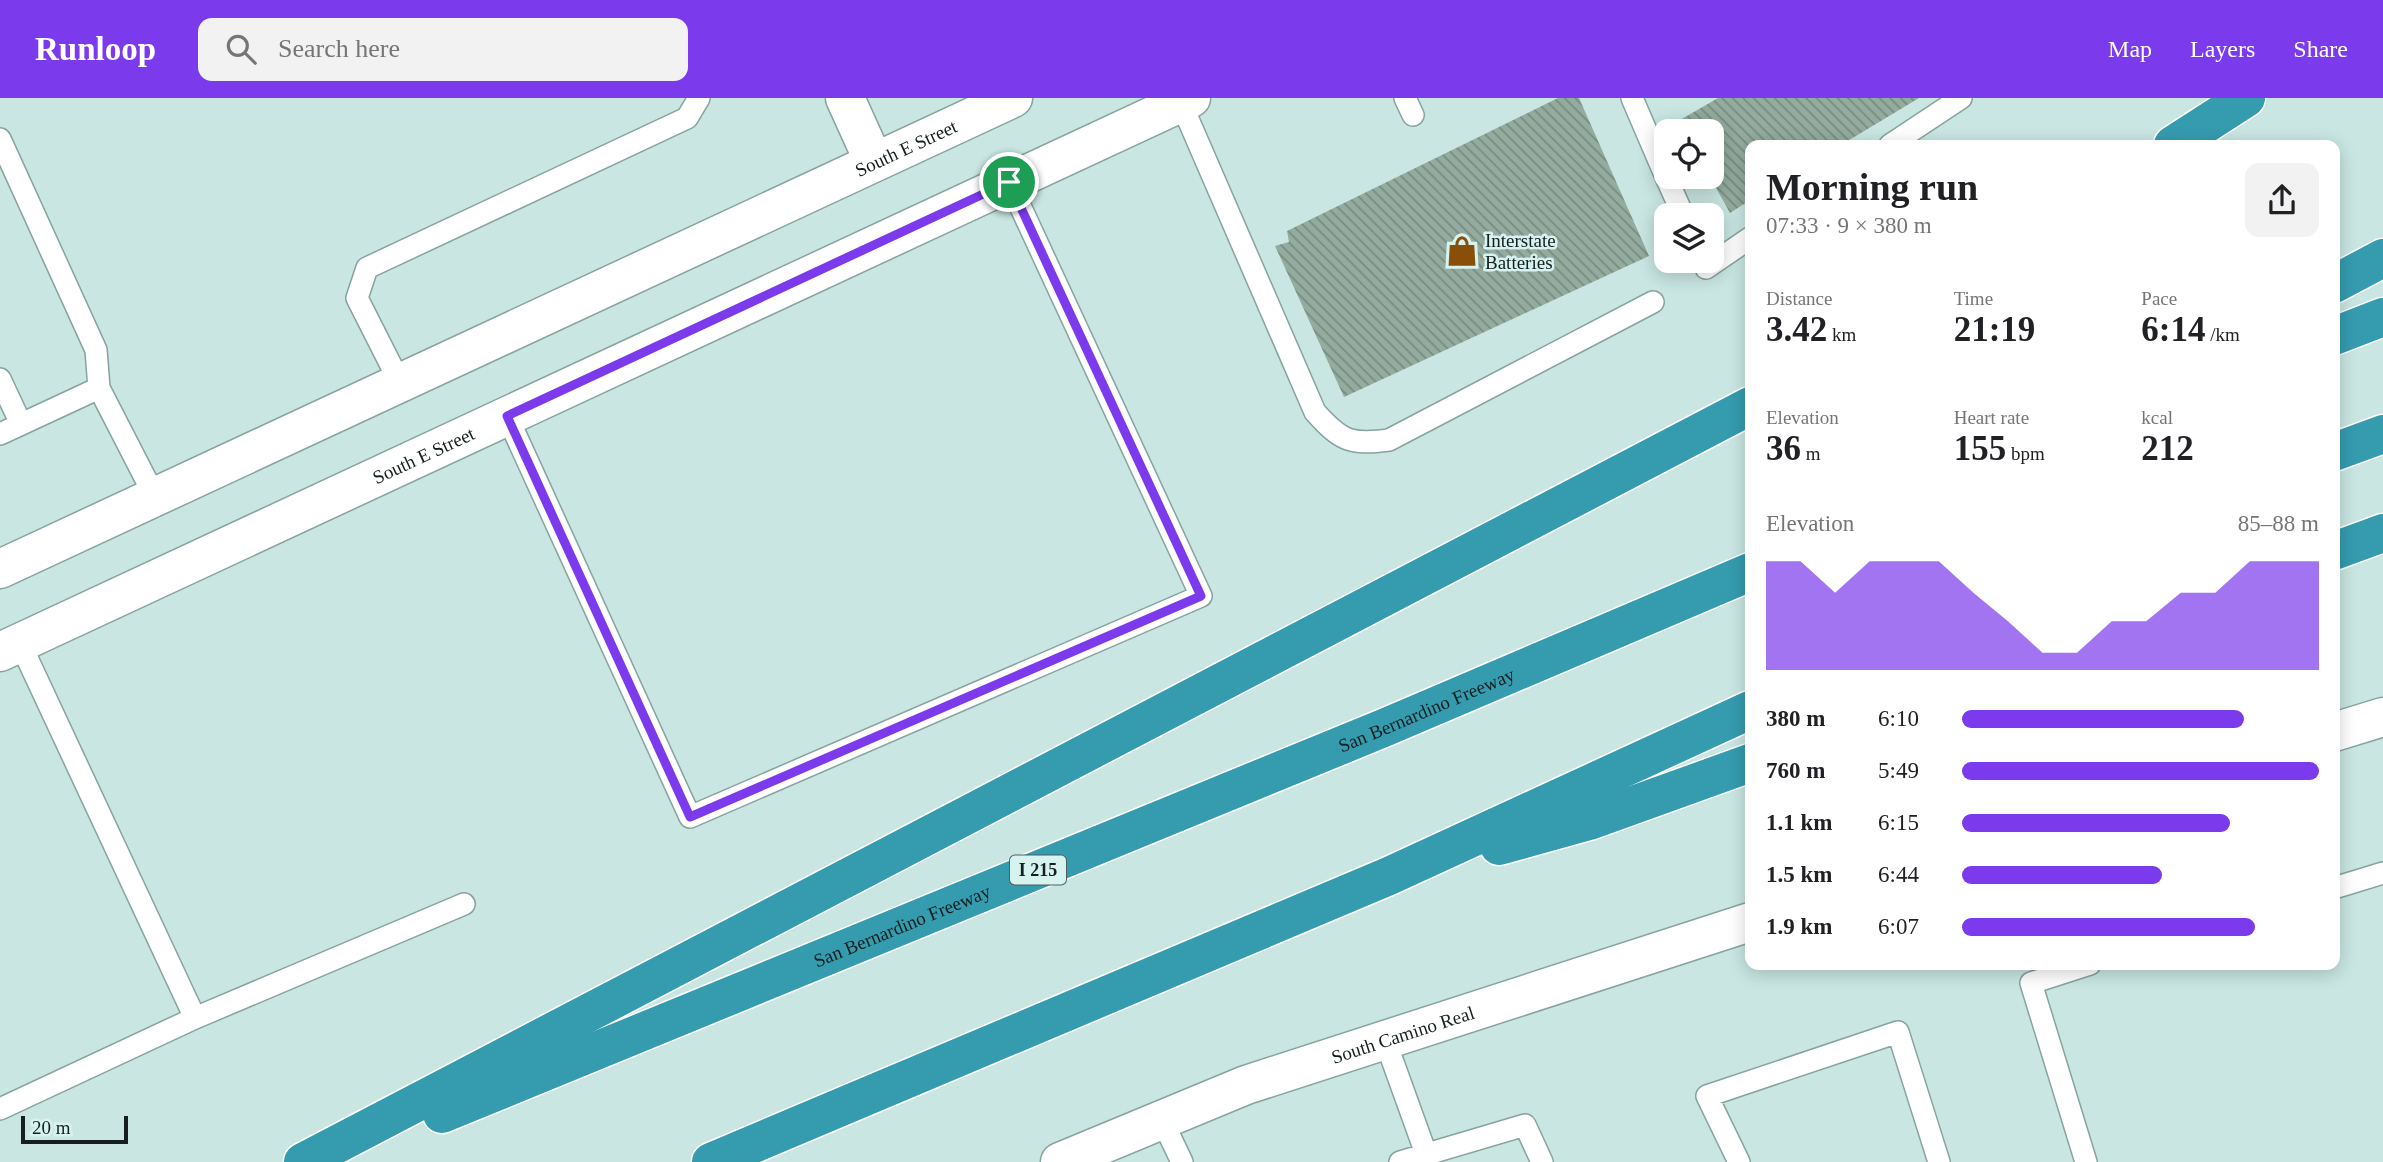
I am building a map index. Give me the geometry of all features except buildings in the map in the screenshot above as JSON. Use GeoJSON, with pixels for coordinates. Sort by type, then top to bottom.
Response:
{"type":"FeatureCollection","features":[{"type":"Feature","properties":{"kind":"highway"},"geometry":{"type":"LineString","coordinates":[[2181,140],[2232,107]]}},
{"type":"Feature","properties":{"kind":"highway"},"geometry":{"type":"LineString","coordinates":[[2340,281],[2383,258]]}},
{"type":"Feature","properties":{"kind":"highway"},"geometry":{"type":"LineString","coordinates":[[2340,334],[2383,317]]}},
{"type":"Feature","properties":{"kind":"highway"},"geometry":{"type":"LineString","coordinates":[[303,1162],[1745,409]]}},
{"type":"Feature","properties":{"kind":"highway"},"geometry":{"type":"LineString","coordinates":[[2340,450],[2383,434]]}},
{"type":"Feature","properties":{"kind":"highway"},"geometry":{"type":"LineString","coordinates":[[2340,549],[2383,534]]}},
{"type":"Feature","properties":{"kind":"highway","name":"San Bernardino Freeway"},"geometry":{"type":"LineString","coordinates":[[324,1162],[1386,727],[1745,574]]}},
{"type":"Feature","properties":{"kind":"highway"},"geometry":{"type":"LineString","coordinates":[[711,1162],[1389,876],[1745,712]]}},
{"type":"Feature","properties":{"kind":"highway"},"geometry":{"type":"LineString","coordinates":[[1389,876],[1589,821],[1745,764]]}},
{"type":"Feature","properties":{"kind":"main road"},"geometry":{"type":"LineString","coordinates":[[845,98],[874,162]]}},
{"type":"Feature","properties":{"kind":"main road","name":"South E Street"},"geometry":{"type":"LineString","coordinates":[[0,569],[1013,98]]}},
{"type":"Feature","properties":{"kind":"main road","name":"South E Street"},"geometry":{"type":"LineString","coordinates":[[10,647],[1186,101]]}},
{"type":"Feature","properties":{"kind":"main road"},"geometry":{"type":"LineString","coordinates":[[2340,730],[2383,717]]}},
{"type":"Feature","properties":{"kind":"main road","name":"South Camino Real"},"geometry":{"type":"LineString","coordinates":[[1060,1162],[1247,1085],[1745,924]]}},
{"type":"Feature","properties":{"kind":"lane"},"geometry":{"type":"LineString","coordinates":[[400,383],[357,298],[367,268],[687,118],[699,98]]}},
{"type":"Feature","properties":{"kind":"lane"},"geometry":{"type":"LineString","coordinates":[[1632,98],[1654,149]]}},
{"type":"Feature","properties":{"kind":"lane"},"geometry":{"type":"LineString","coordinates":[[1898,140],[1961,98]]}},
{"type":"Feature","properties":{"kind":"lane"},"geometry":{"type":"LineString","coordinates":[[1186,101],[1315,412],[1336,436],[1359,444],[1388,440],[1653,302]]}},
{"type":"Feature","properties":{"kind":"lane"},"geometry":{"type":"LineString","coordinates":[[0,139],[96,351],[99,388],[155,498]]}},
{"type":"Feature","properties":{"kind":"lane"},"geometry":{"type":"LineString","coordinates":[[507,416],[690,817],[1201,596],[1009,182]]}},
{"type":"Feature","properties":{"kind":"lane"},"geometry":{"type":"LineString","coordinates":[[1724,256],[1745,241]]}},
{"type":"Feature","properties":{"kind":"lane"},"geometry":{"type":"LineString","coordinates":[[0,379],[20,424]]}},
{"type":"Feature","properties":{"kind":"lane"},"geometry":{"type":"LineString","coordinates":[[0,433],[99,388]]}},
{"type":"Feature","properties":{"kind":"lane"},"geometry":{"type":"LineString","coordinates":[[10,647],[195,1018]]}},
{"type":"Feature","properties":{"kind":"lane"},"geometry":{"type":"LineString","coordinates":[[2340,886],[2383,873]]}},
{"type":"Feature","properties":{"kind":"lane"},"geometry":{"type":"LineString","coordinates":[[0,1109],[195,1018],[464,904]]}},
{"type":"Feature","properties":{"kind":"lane"},"geometry":{"type":"LineString","coordinates":[[2071,970],[2031,983],[2086,1162]]}},
{"type":"Feature","properties":{"kind":"lane"},"geometry":{"type":"LineString","coordinates":[[1739,1162],[1707,1096],[1898,1032],[1939,1162]]}},
{"type":"Feature","properties":{"kind":"lane"},"geometry":{"type":"LineString","coordinates":[[1385,1040],[1428,1157]]}},
{"type":"Feature","properties":{"kind":"lane"},"geometry":{"type":"LineString","coordinates":[[1162,1119],[1182,1162]]}},
{"type":"Feature","properties":{"kind":"lane"},"geometry":{"type":"LineString","coordinates":[[1400,1162],[1428,1157],[1525,1125],[1542,1162]]}},
{"type":"Feature","properties":{"kind":"place","name":"Interstate Batteries"},"geometry":{"type":"Point","coordinates":[1462,251]}},
{"type":"Feature","properties":{"kind":"route"},"geometry":{"type":"LineString","coordinates":[[1009,182],[1201,596],[690,817],[507,416],[1009,182]]}}]}
